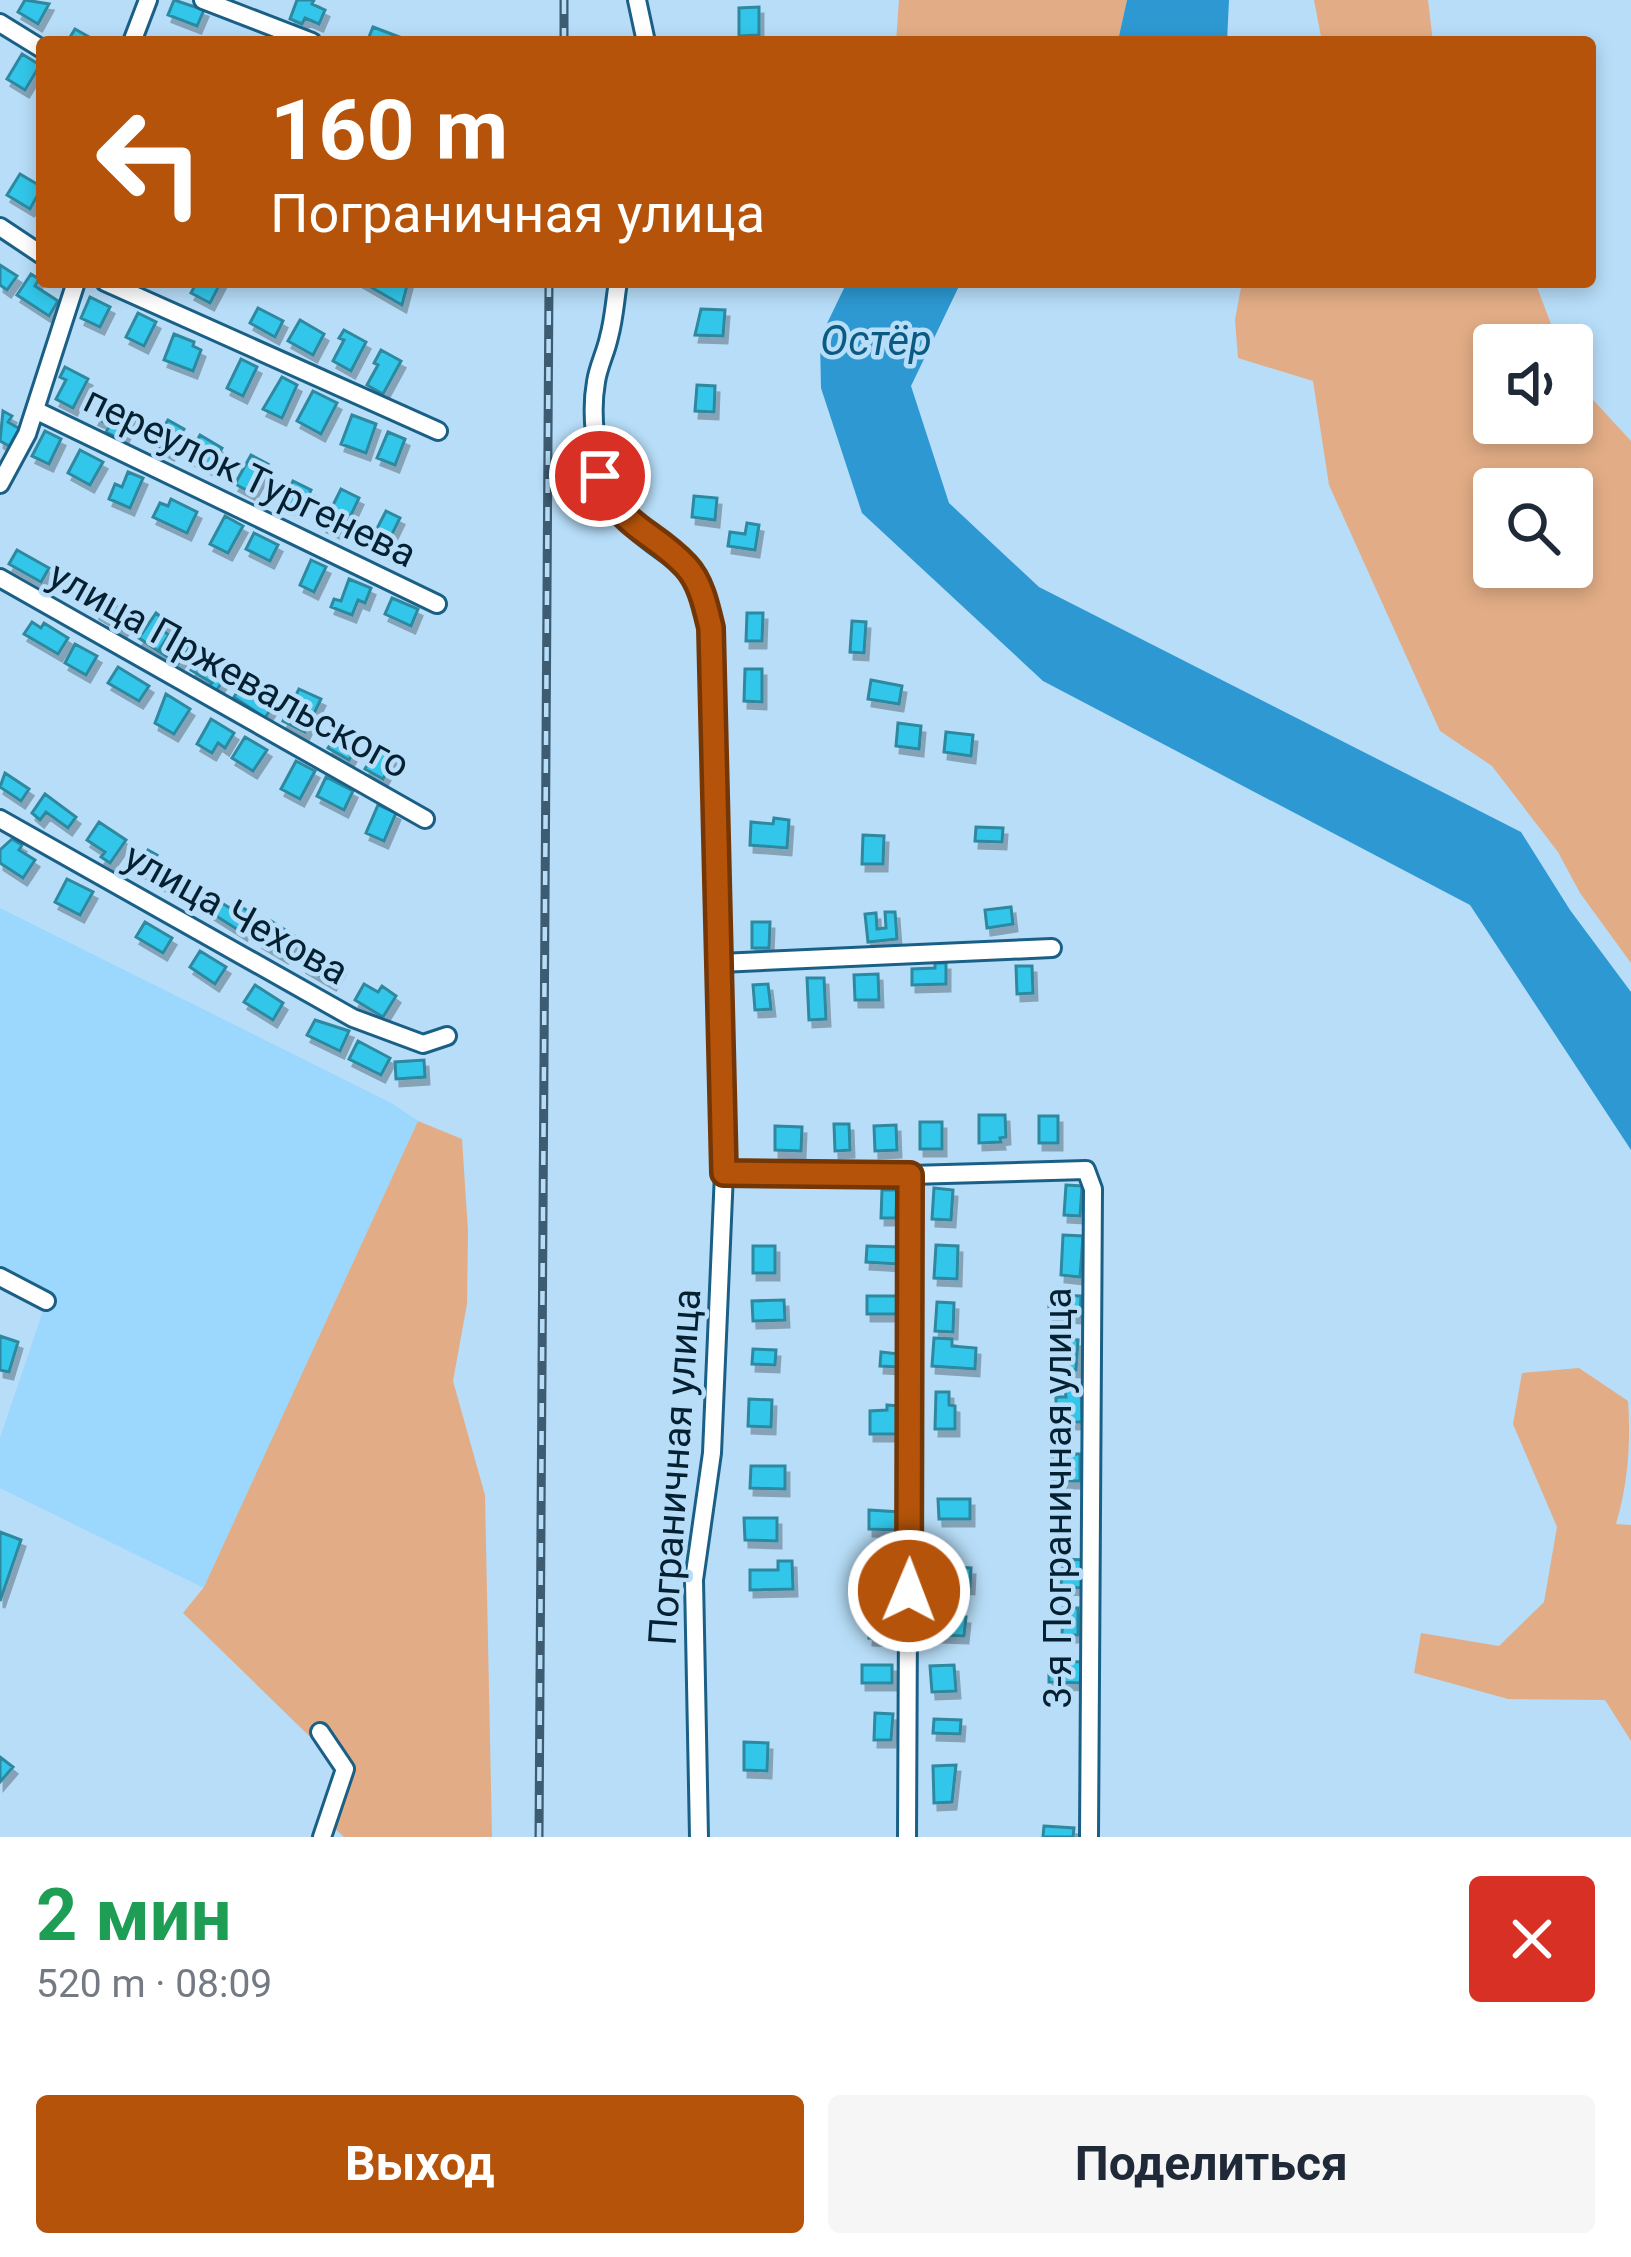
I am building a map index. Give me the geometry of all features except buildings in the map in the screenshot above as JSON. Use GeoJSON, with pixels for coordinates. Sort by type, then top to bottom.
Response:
{"type":"FeatureCollection","features":[{"type":"Feature","properties":{"kind":"street"},"geometry":{"type":"LineString","coordinates":[[134,36],[148,0]]}},
{"type":"Feature","properties":{"kind":"street"},"geometry":{"type":"LineString","coordinates":[[203,0],[296,36]]}},
{"type":"Feature","properties":{"kind":"street"},"geometry":{"type":"LineString","coordinates":[[637,0],[645,36]]}},
{"type":"Feature","properties":{"kind":"street"},"geometry":{"type":"LineString","coordinates":[[0,23],[36,45]]}},
{"type":"Feature","properties":{"kind":"street"},"geometry":{"type":"LineString","coordinates":[[0,227],[36,251]]}},
{"type":"Feature","properties":{"kind":"street"},"geometry":{"type":"LineString","coordinates":[[0,484],[6,457],[35,410],[74,288]]}},
{"type":"Feature","properties":{"kind":"street"},"geometry":{"type":"LineString","coordinates":[[118,288],[437,431]]}},
{"type":"Feature","properties":{"kind":"street","name":"Пограничная улица"},"geometry":{"type":"LineString","coordinates":[[617,288],[610,336],[595,385],[600,476],[627,522],[688,567],[703,595],[711,628],[724,1173],[712,1453],[694,1580],[699,1837]]}},
{"type":"Feature","properties":{"kind":"street","name":"переулок Тургенева"},"geometry":{"type":"LineString","coordinates":[[35,410],[437,604]]}},
{"type":"Feature","properties":{"kind":"street","name":"улица Пржевальского"},"geometry":{"type":"LineString","coordinates":[[0,578],[425,818]]}},
{"type":"Feature","properties":{"kind":"street","name":"улица Чехова"},"geometry":{"type":"LineString","coordinates":[[0,819],[353,1018],[423,1043],[447,1036]]}},
{"type":"Feature","properties":{"kind":"street"},"geometry":{"type":"LineString","coordinates":[[720,963],[1052,948]]}},
{"type":"Feature","properties":{"kind":"street","name":"3-я Пограничная улица"},"geometry":{"type":"LineString","coordinates":[[910,1175],[1077,1168],[1086,1170],[1093,1190],[1089,1837]]}},
{"type":"Feature","properties":{"kind":"street"},"geometry":{"type":"LineString","coordinates":[[724,1173],[910,1175],[907,1837]]}},
{"type":"Feature","properties":{"kind":"street"},"geometry":{"type":"LineString","coordinates":[[0,1277],[46,1301]]}},
{"type":"Feature","properties":{"kind":"street"},"geometry":{"type":"LineString","coordinates":[[320,1732],[345,1769],[322,1837]]}},
{"type":"Feature","properties":{"kind":"shaded area"},"geometry":{"type":"Polygon","coordinates":[[[899,0],[1127,0],[1119,36],[896,36],[899,0]]]}},
{"type":"Feature","properties":{"kind":"shaded area"},"geometry":{"type":"Polygon","coordinates":[[[1314,0],[1428,0],[1432,36],[1321,36],[1314,0]]]}},
{"type":"Feature","properties":{"kind":"shaded area"},"geometry":{"type":"Polygon","coordinates":[[[1241,288],[1537,288],[1551,324],[1473,324],[1473,444],[1593,444],[1593,400],[1631,441],[1631,963],[1580,893],[1558,852],[1492,766],[1440,731],[1329,485],[1313,381],[1238,358],[1235,320],[1241,288]]]}},
{"type":"Feature","properties":{"kind":"shaded area"},"geometry":{"type":"Polygon","coordinates":[[[0,908],[393,1104],[418,1121],[204,1588],[0,1488],[0,1438],[46,1302],[0,1277],[0,908]]]}},
{"type":"Feature","properties":{"kind":"shaded area"},"geometry":{"type":"Polygon","coordinates":[[[418,1121],[462,1139],[467,1304],[453,1381],[485,1495],[492,1837],[344,1837],[320,1815],[338,1764],[183,1613],[204,1587],[418,1121]]]}},
{"type":"Feature","properties":{"kind":"shaded area"},"geometry":{"type":"Polygon","coordinates":[[[1579,1368],[1628,1401],[1628,1463],[1616,1524],[1631,1525],[1631,1741],[1605,1700],[1508,1699],[1414,1673],[1421,1633],[1499,1646],[1544,1602],[1557,1527],[1513,1424],[1522,1373],[1579,1368]]]}},
{"type":"Feature","properties":{"kind":"water"},"geometry":{"type":"Polygon","coordinates":[[[1127,0],[1229,0],[1227,36],[1119,36],[1127,0]]]}},
{"type":"Feature","properties":{"kind":"water","name":"Остёр"},"geometry":{"type":"Polygon","coordinates":[[[844,288],[958,288],[911,386],[949,503],[1039,587],[1521,832],[1570,910],[1631,992],[1631,1150],[1470,905],[1043,681],[862,513],[821,388],[820,338],[844,288]]]}},
{"type":"Feature","properties":{"kind":"railway"},"geometry":{"type":"LineString","coordinates":[[564,0],[564,36]]}},
{"type":"Feature","properties":{"kind":"railway"},"geometry":{"type":"LineString","coordinates":[[539,1837],[549,288]]}},
{"type":"Feature","properties":{"kind":"route"},"geometry":{"type":"LineString","coordinates":[[600,476],[627,522],[688,567],[703,595],[711,628],[724,1173],[910,1175],[909,1591]]}}]}
